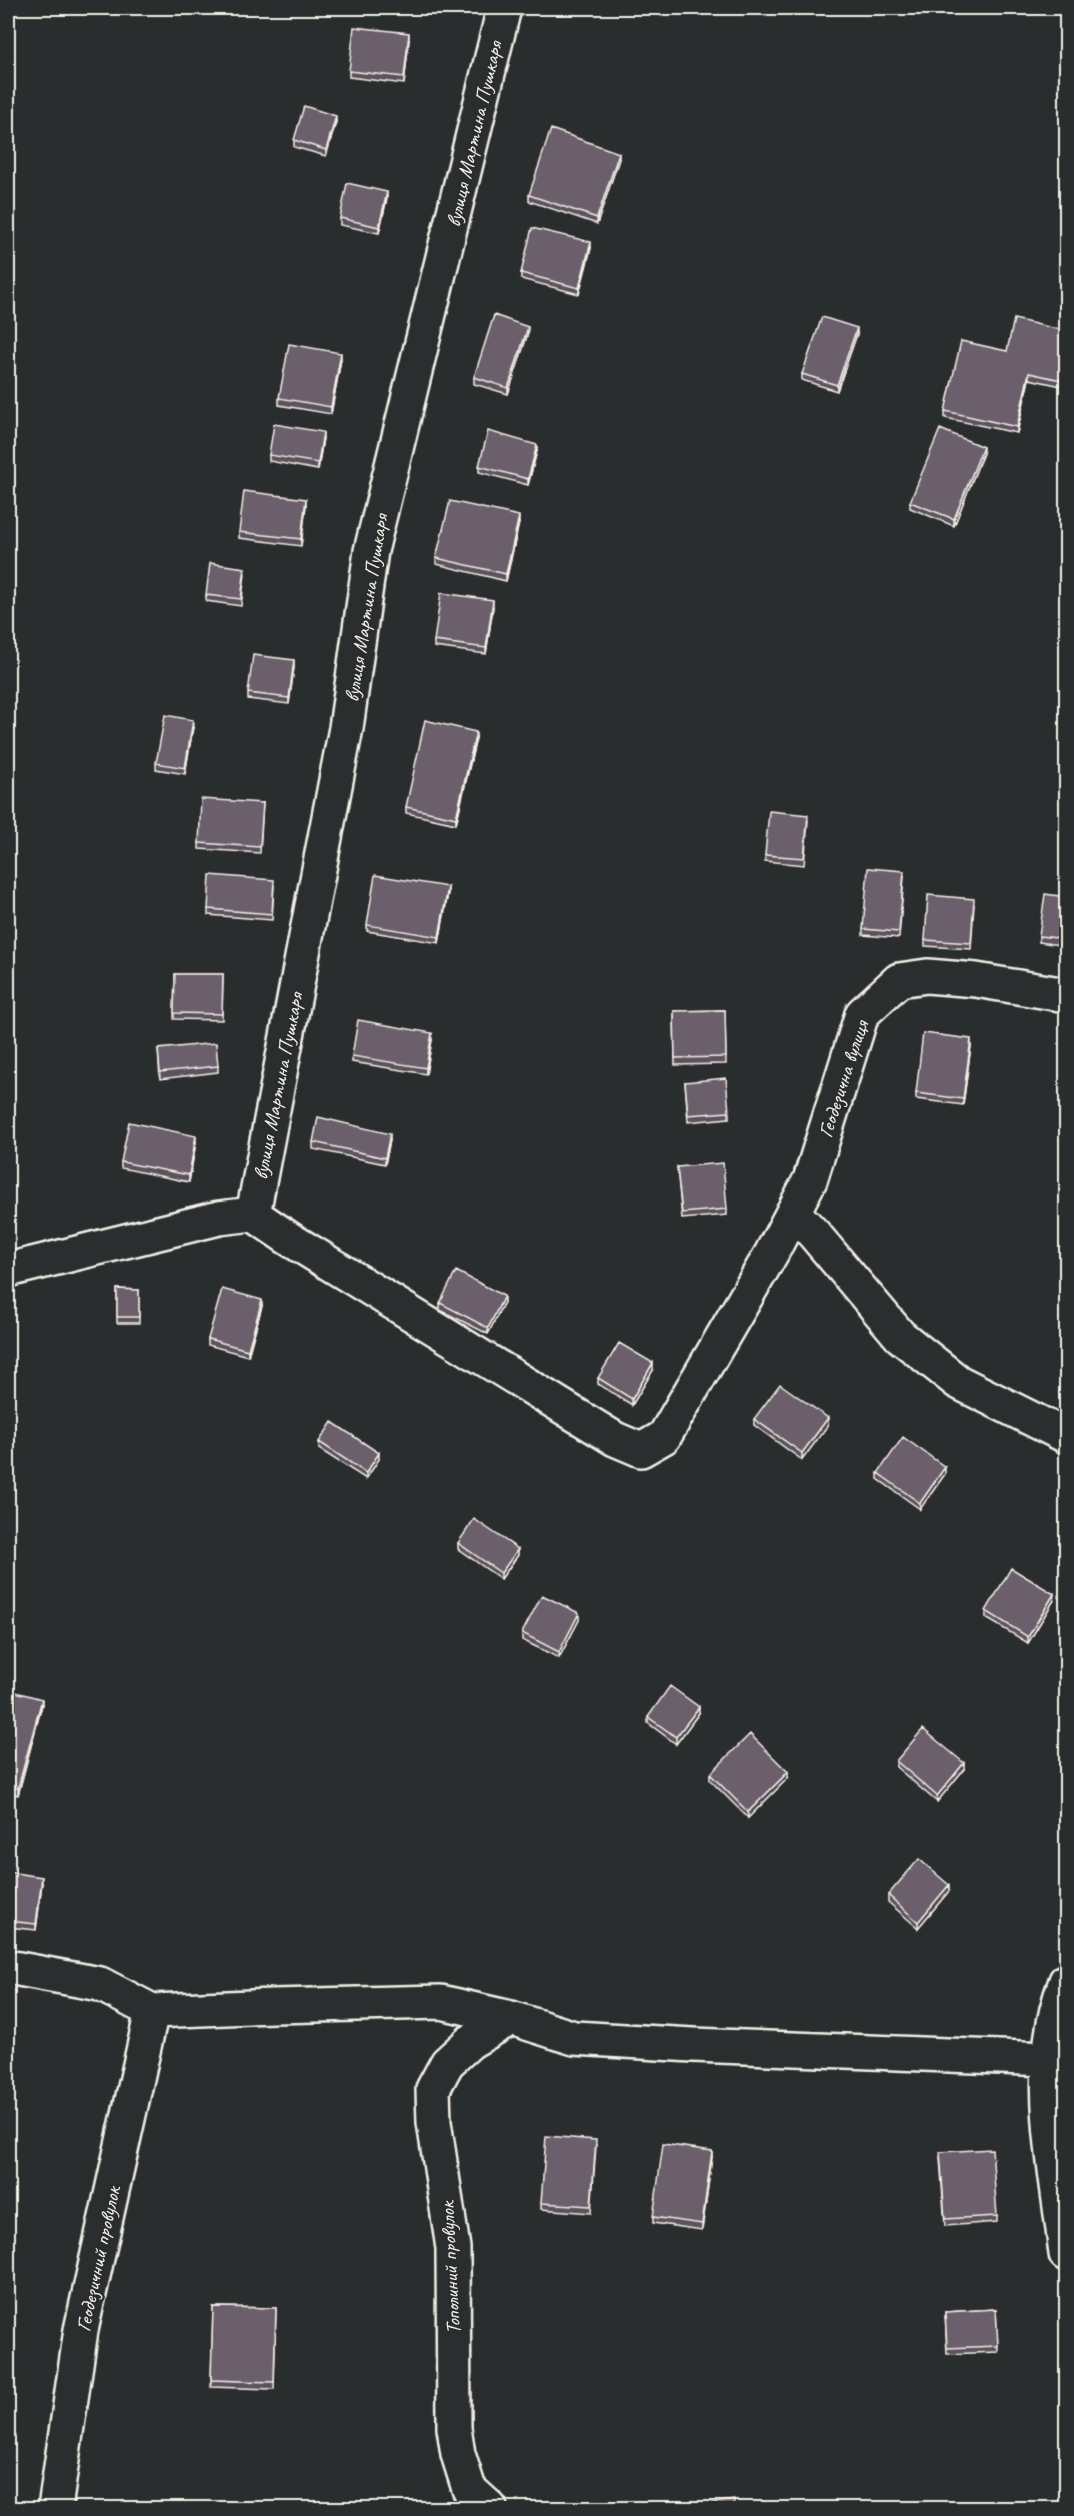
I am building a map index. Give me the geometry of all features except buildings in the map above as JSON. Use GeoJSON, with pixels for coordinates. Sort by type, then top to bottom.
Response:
{"type":"FeatureCollection","features":[{"type":"Feature","properties":{"kind":"street","name":"вулиця Мартина Пушкаря"},"geometry":{"type":"LineString","coordinates":[[253,1214],[346,728],[371,551],[504,8]]}},
{"type":"Feature","properties":{"kind":"street","name":"Геодезична вулиця"},"geometry":{"type":"LineString","coordinates":[[253,1214],[288,1238],[615,1439],[641,1450],[664,1437],[810,1180],[862,1014],[899,980],[927,976],[976,980],[1066,994]]}},
{"type":"Feature","properties":{"kind":"street"},"geometry":{"type":"LineString","coordinates":[[793,1212],[814,1233],[900,1336],[958,1382],[1066,1436]]}},
{"type":"Feature","properties":{"kind":"street"},"geometry":{"type":"LineString","coordinates":[[8,1270],[219,1218],[253,1214]]}},
{"type":"Feature","properties":{"kind":"street"},"geometry":{"type":"LineString","coordinates":[[8,1967],[100,1984],[152,2011],[441,2002],[512,2018],[574,2037],[705,2046],[1049,2059]]}},
{"type":"Feature","properties":{"kind":"street"},"geometry":{"type":"LineString","coordinates":[[1066,1981],[1052,2023],[1048,2101],[1066,2254]]}},
{"type":"Feature","properties":{"kind":"street","name":"Геодезичний провулок"},"geometry":{"type":"LineString","coordinates":[[55,2508],[81,2330],[152,2011]]}},
{"type":"Feature","properties":{"kind":"street","name":"Тополиний провулок"},"geometry":{"type":"LineString","coordinates":[[490,2508],[469,2488],[458,2454],[454,2428],[453,2248],[434,2122],[433,2089],[447,2063],[470,2042],[512,2018]]}}]}
